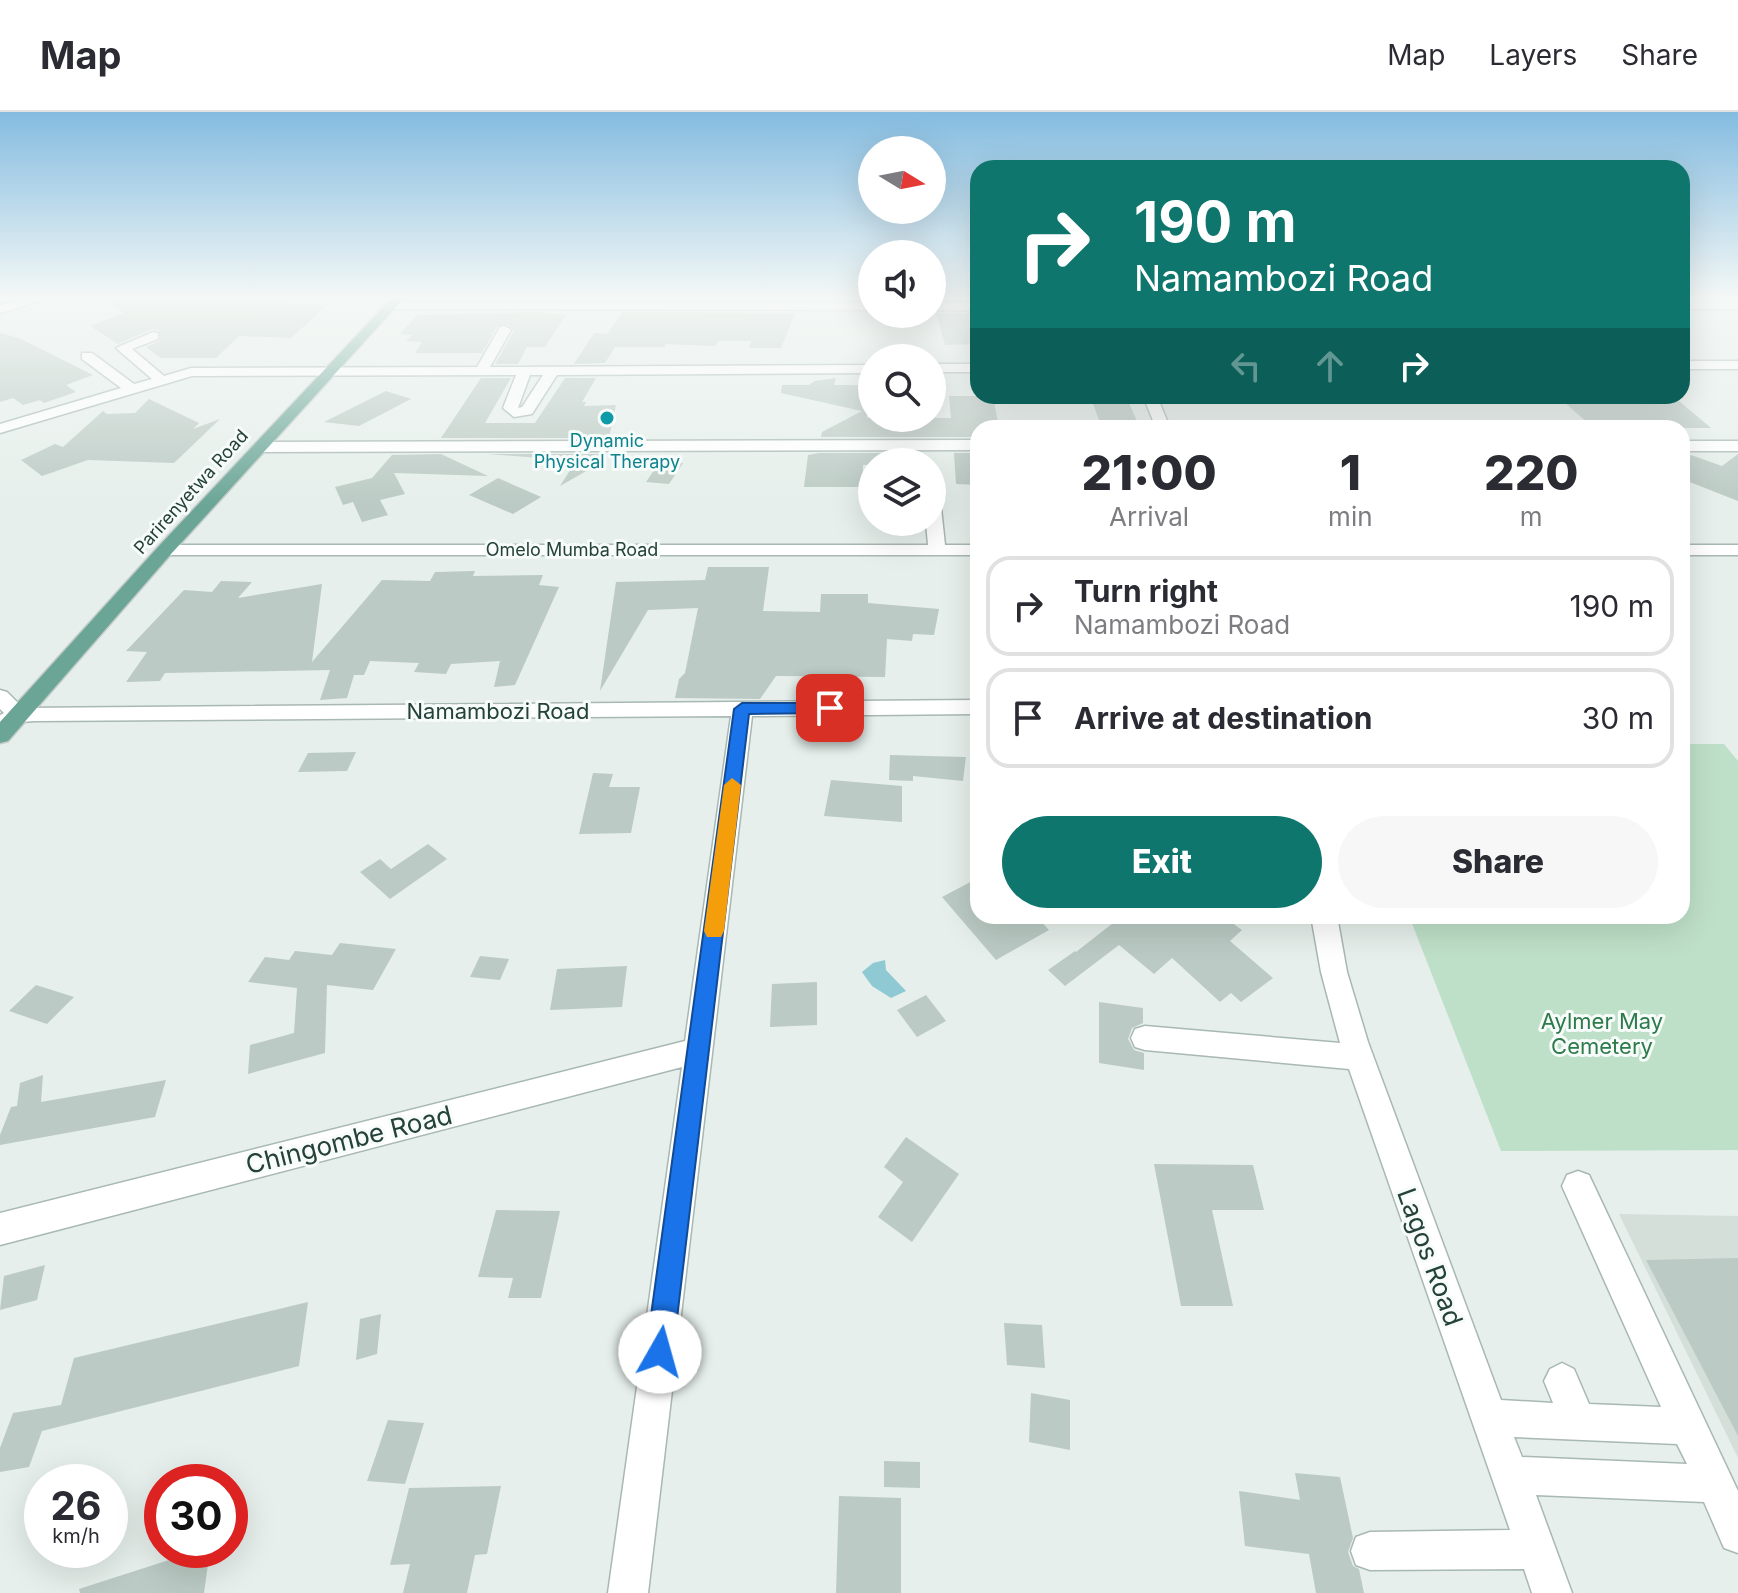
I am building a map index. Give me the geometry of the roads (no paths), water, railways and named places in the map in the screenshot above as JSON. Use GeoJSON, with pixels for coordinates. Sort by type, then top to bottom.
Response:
{"type":"FeatureCollection","features":[{"type":"Feature","properties":{"kind":"main road","name":"Parirenyetwa Road"},"geometry":{"type":"LineString","coordinates":[[0,736],[9,719],[333,368]]}},
{"type":"Feature","properties":{"kind":"street"},"geometry":{"type":"LineString","coordinates":[[103,368],[130,388]]}},
{"type":"Feature","properties":{"kind":"street"},"geometry":{"type":"LineString","coordinates":[[147,368],[160,379]]}},
{"type":"Feature","properties":{"kind":"street"},"geometry":{"type":"LineString","coordinates":[[0,429],[191,372],[858,369]]}},
{"type":"Feature","properties":{"kind":"street"},"geometry":{"type":"LineString","coordinates":[[525,370],[510,408],[517,413],[530,408],[553,370]]}},
{"type":"Feature","properties":{"kind":"street"},"geometry":{"type":"LineString","coordinates":[[260,447],[970,445]]}},
{"type":"Feature","properties":{"kind":"street"},"geometry":{"type":"LineString","coordinates":[[1690,446],[1738,446]]}},
{"type":"Feature","properties":{"kind":"street"},"geometry":{"type":"LineString","coordinates":[[936,536],[937,550]]}},
{"type":"Feature","properties":{"kind":"street","name":"Omelo Mumba Road"},"geometry":{"type":"LineString","coordinates":[[165,550],[970,550]]}},
{"type":"Feature","properties":{"kind":"street"},"geometry":{"type":"LineString","coordinates":[[1690,550],[1738,550]]}},
{"type":"Feature","properties":{"kind":"street"},"geometry":{"type":"LineString","coordinates":[[0,697],[9,719]]}},
{"type":"Feature","properties":{"kind":"street","name":"Namambozi Road"},"geometry":{"type":"LineString","coordinates":[[9,719],[970,707]]}},
{"type":"Feature","properties":{"kind":"street"},"geometry":{"type":"LineString","coordinates":[[628,1593],[742,709]]}},
{"type":"Feature","properties":{"kind":"street","name":"Lagos Road"},"geometry":{"type":"LineString","coordinates":[[1325,924],[1334,972],[1359,1057],[1552,1593]]}},
{"type":"Feature","properties":{"kind":"street"},"geometry":{"type":"LineString","coordinates":[[1145,1038],[1359,1057]]}},
{"type":"Feature","properties":{"kind":"street","name":"Chingombe Road"},"geometry":{"type":"LineString","coordinates":[[0,1229],[699,1050]]}},
{"type":"Feature","properties":{"kind":"street"},"geometry":{"type":"LineString","coordinates":[[1578,1186],[1738,1534]]}},
{"type":"Feature","properties":{"kind":"street"},"geometry":{"type":"LineString","coordinates":[[1562,1381],[1578,1421]]}},
{"type":"Feature","properties":{"kind":"street"},"geometry":{"type":"LineString","coordinates":[[1488,1418],[1688,1426]]}},
{"type":"Feature","properties":{"kind":"street"},"geometry":{"type":"LineString","coordinates":[[1508,1475],[1715,1484]]}},
{"type":"Feature","properties":{"kind":"street"},"geometry":{"type":"LineString","coordinates":[[1370,1551],[1536,1549]]}},
{"type":"Feature","properties":{"kind":"water"},"geometry":{"type":"Polygon","coordinates":[[[885,960],[886,970],[906,991],[891,998],[872,986],[862,972],[873,963],[885,960]]]}},
{"type":"Feature","properties":{"kind":"place","name":"Dynamic Physical Therapy"},"geometry":{"type":"Point","coordinates":[607,418]}},
{"type":"Feature","properties":{"kind":"park label","name":"Aylmer May Cemetery"},"geometry":{"type":"Point","coordinates":[1602,1034]}}]}
